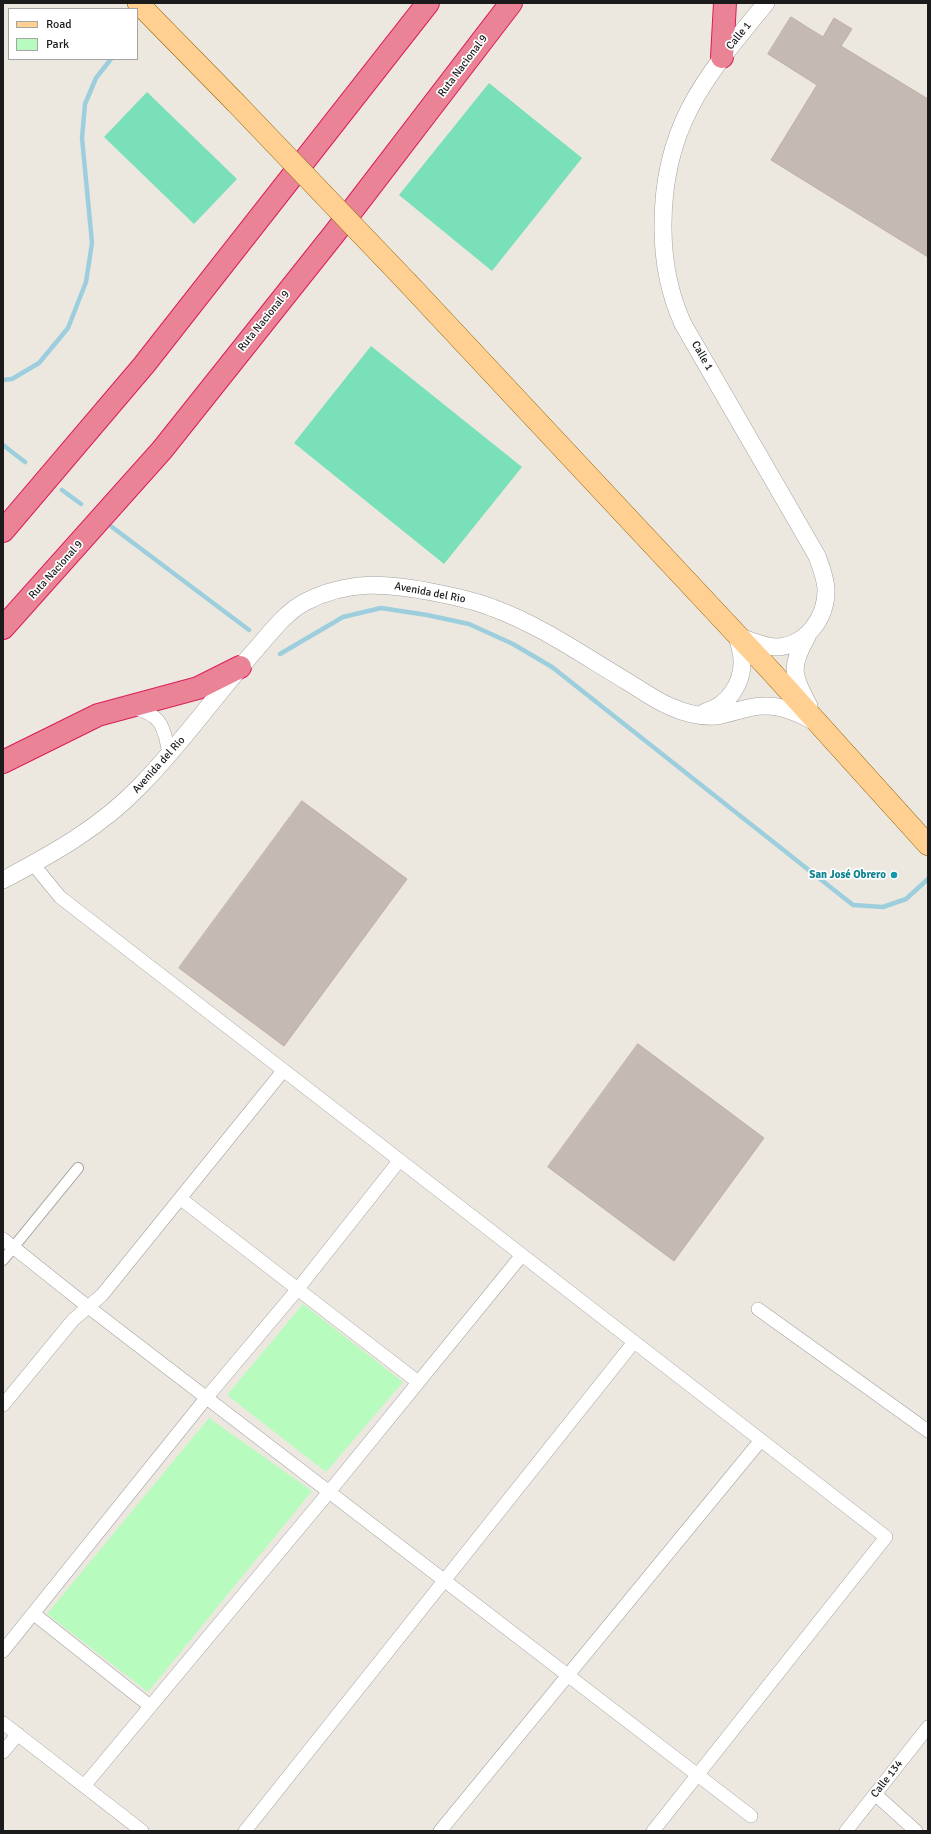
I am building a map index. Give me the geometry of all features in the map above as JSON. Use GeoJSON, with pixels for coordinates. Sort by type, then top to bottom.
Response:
{"type":"FeatureCollection","features":[{"type":"Feature","properties":{"kind":"highway"},"geometry":{"type":"LineString","coordinates":[[3,531],[144,365],[428,3]]}},
{"type":"Feature","properties":{"kind":"highway","name":"Ruta Nacional 9"},"geometry":{"type":"LineString","coordinates":[[3,628],[162,450],[334,234],[510,3]]}},
{"type":"Feature","properties":{"kind":"highway"},"geometry":{"type":"LineString","coordinates":[[722,56],[725,3]]}},
{"type":"Feature","properties":{"kind":"highway"},"geometry":{"type":"LineString","coordinates":[[3,762],[98,715],[198,688],[240,667]]}},
{"type":"Feature","properties":{"kind":"main road"},"geometry":{"type":"LineString","coordinates":[[138,3],[409,284],[737,636],[928,845]]}},
{"type":"Feature","properties":{"kind":"street","name":"Calle 1"},"geometry":{"type":"LineString","coordinates":[[766,3],[722,56],[696,95],[686,115],[671,154],[665,185],[663,251],[668,281],[675,305],[683,324],[817,556],[824,573],[826,589],[825,602],[815,626],[796,656],[794,672],[798,686],[818,724]]}},
{"type":"Feature","properties":{"kind":"street","name":"Avenida del Rio"},"geometry":{"type":"LineString","coordinates":[[3,880],[92,829],[118,808],[169,755],[240,667],[278,624],[303,603],[335,589],[366,584],[400,585],[464,598],[518,618],[563,643],[667,706],[691,715],[716,716],[752,707],[780,707],[797,713],[818,724]]}},
{"type":"Feature","properties":{"kind":"street"},"geometry":{"type":"LineString","coordinates":[[691,715],[709,711],[721,704],[730,696],[738,685],[741,675],[742,659],[737,636],[774,647],[788,646],[807,637]]}},
{"type":"Feature","properties":{"kind":"street"},"geometry":{"type":"LineString","coordinates":[[126,708],[144,710],[158,719],[166,736],[169,755]]}},
{"type":"Feature","properties":{"kind":"street"},"geometry":{"type":"LineString","coordinates":[[33,864],[60,897],[886,1537],[652,1831]]}},
{"type":"Feature","properties":{"kind":"street"},"geometry":{"type":"LineString","coordinates":[[3,1405],[72,1320],[102,1295],[283,1071]]}},
{"type":"Feature","properties":{"kind":"street"},"geometry":{"type":"LineString","coordinates":[[3,1651],[206,1397],[297,1290],[399,1161]]}},
{"type":"Feature","properties":{"kind":"street"},"geometry":{"type":"LineString","coordinates":[[3,1260],[78,1168]]}},
{"type":"Feature","properties":{"kind":"street"},"geometry":{"type":"LineString","coordinates":[[181,1199],[418,1382]]}},
{"type":"Feature","properties":{"kind":"street"},"geometry":{"type":"LineString","coordinates":[[3,1239],[87,1306],[751,1816]]}},
{"type":"Feature","properties":{"kind":"street"},"geometry":{"type":"LineString","coordinates":[[84,1786],[329,1492],[522,1255]]}},
{"type":"Feature","properties":{"kind":"street"},"geometry":{"type":"LineString","coordinates":[[758,1309],[928,1431]]}},
{"type":"Feature","properties":{"kind":"street"},"geometry":{"type":"LineString","coordinates":[[245,1831],[634,1342]]}},
{"type":"Feature","properties":{"kind":"street"},"geometry":{"type":"LineString","coordinates":[[440,1831],[761,1440]]}},
{"type":"Feature","properties":{"kind":"street"},"geometry":{"type":"LineString","coordinates":[[34,1614],[150,1706]]}},
{"type":"Feature","properties":{"kind":"street"},"geometry":{"type":"LineString","coordinates":[[3,1723],[142,1831]]}},
{"type":"Feature","properties":{"kind":"street","name":"Calle 134"},"geometry":{"type":"LineString","coordinates":[[846,1831],[928,1727]]}},
{"type":"Feature","properties":{"kind":"street"},"geometry":{"type":"LineString","coordinates":[[3,1752],[18,1734]]}},
{"type":"Feature","properties":{"kind":"street"},"geometry":{"type":"LineString","coordinates":[[875,1794],[916,1831]]}},
{"type":"Feature","properties":{"kind":"green space"},"geometry":{"type":"Polygon","coordinates":[[[489,83],[582,158],[492,271],[399,195],[489,83]]]}},
{"type":"Feature","properties":{"kind":"green space"},"geometry":{"type":"Polygon","coordinates":[[[147,92],[237,179],[194,224],[104,137],[147,92]]]}},
{"type":"Feature","properties":{"kind":"green space"},"geometry":{"type":"Polygon","coordinates":[[[371,346],[522,467],[444,564],[294,443],[371,346]]]}},
{"type":"Feature","properties":{"kind":"green space"},"geometry":{"type":"Polygon","coordinates":[[[303,1304],[403,1382],[326,1472],[227,1395],[303,1304]]]}},
{"type":"Feature","properties":{"kind":"green space"},"geometry":{"type":"Polygon","coordinates":[[[209,1418],[312,1491],[148,1692],[47,1614],[209,1418]]]}},
{"type":"Feature","properties":{"kind":"building"},"geometry":{"type":"Polygon","coordinates":[[[791,17],[823,37],[834,18],[852,29],[841,46],[928,99],[928,257],[771,160],[817,85],[768,54],[791,17]]]}},
{"type":"Feature","properties":{"kind":"building"},"geometry":{"type":"Polygon","coordinates":[[[302,801],[407,879],[284,1046],[179,968],[302,801]]]}},
{"type":"Feature","properties":{"kind":"building"},"geometry":{"type":"Polygon","coordinates":[[[638,1044],[764,1138],[674,1261],[548,1167],[638,1044]]]}},
{"type":"Feature","properties":{"kind":"waterway"},"geometry":{"type":"LineString","coordinates":[[3,380],[12,379],[39,363],[68,328],[86,282],[92,243],[82,138],[85,104],[96,78],[110,60]]}},
{"type":"Feature","properties":{"kind":"waterway"},"geometry":{"type":"LineString","coordinates":[[3,445],[25,462]]}},
{"type":"Feature","properties":{"kind":"waterway"},"geometry":{"type":"LineString","coordinates":[[62,490],[81,504]]}},
{"type":"Feature","properties":{"kind":"waterway"},"geometry":{"type":"LineString","coordinates":[[112,527],[249,630]]}},
{"type":"Feature","properties":{"kind":"waterway"},"geometry":{"type":"LineString","coordinates":[[280,654],[343,617],[381,608],[427,615],[469,624],[513,644],[552,667],[853,905],[883,907],[906,899],[928,879]]}},
{"type":"Feature","properties":{"kind":"place","name":"San José Obrero"},"geometry":{"type":"Point","coordinates":[894,875]}}]}
